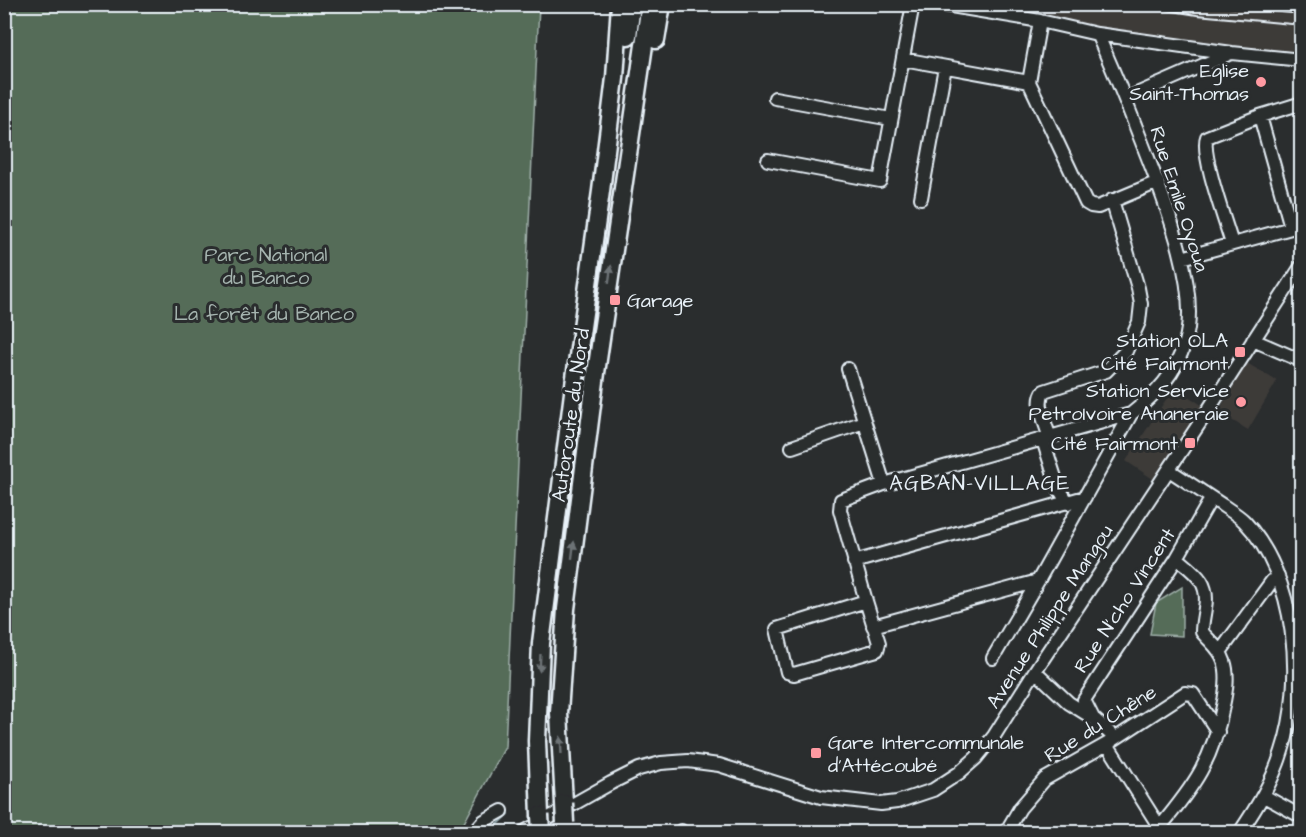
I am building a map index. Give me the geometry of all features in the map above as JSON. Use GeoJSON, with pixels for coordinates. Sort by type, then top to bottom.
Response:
{"type":"FeatureCollection","features":[{"type":"Feature","properties":{"kind":"highway","name":"Autoroute du Nord"},"geometry":{"type":"LineString","coordinates":[[540,826],[537,719],[541,643],[602,190],[615,78],[620,4]]}},
{"type":"Feature","properties":{"kind":"highway"},"geometry":{"type":"LineString","coordinates":[[602,190],[622,78],[632,4]]}},
{"type":"Feature","properties":{"kind":"highway","name":"Autoroute du Nord"},"geometry":{"type":"LineString","coordinates":[[565,828],[559,713],[566,609],[594,385],[650,4]]}},
{"type":"Feature","properties":{"kind":"highway"},"geometry":{"type":"LineString","coordinates":[[629,148],[645,104],[662,4]]}},
{"type":"Feature","properties":{"kind":"street"},"geometry":{"type":"LineString","coordinates":[[768,160],[880,181],[913,4]]}},
{"type":"Feature","properties":{"kind":"street"},"geometry":{"type":"LineString","coordinates":[[939,4],[1040,21],[1097,34],[1232,53],[1302,60]]}},
{"type":"Feature","properties":{"kind":"street"},"geometry":{"type":"LineString","coordinates":[[1040,21],[1029,82],[1086,204],[1098,207],[1158,182]]}},
{"type":"Feature","properties":{"kind":"street","name":"Rue Emile Oyoua"},"geometry":{"type":"LineString","coordinates":[[866,601],[777,629],[787,672],[794,674],[877,650],[879,643],[840,510],[841,500],[884,484],[1131,414],[1152,397],[1169,378],[1179,361],[1186,341],[1190,315],[1182,258],[1158,182],[1097,34]]}},
{"type":"Feature","properties":{"kind":"street"},"geometry":{"type":"LineString","coordinates":[[1125,99],[1232,53]]}},
{"type":"Feature","properties":{"kind":"street"},"geometry":{"type":"LineString","coordinates":[[903,59],[1029,82]]}},
{"type":"Feature","properties":{"kind":"street"},"geometry":{"type":"LineString","coordinates":[[921,198],[945,67]]}},
{"type":"Feature","properties":{"kind":"street"},"geometry":{"type":"LineString","coordinates":[[775,98],[891,119]]}},
{"type":"Feature","properties":{"kind":"street"},"geometry":{"type":"LineString","coordinates":[[1232,244],[1208,162],[1205,141],[1207,137],[1260,116],[1302,103]]}},
{"type":"Feature","properties":{"kind":"street"},"geometry":{"type":"LineString","coordinates":[[1182,258],[1296,226],[1260,116]]}},
{"type":"Feature","properties":{"kind":"street"},"geometry":{"type":"LineString","coordinates":[[1068,503],[1058,487],[1046,439],[1041,394],[1044,391],[1106,371],[1126,351],[1139,322],[1141,304],[1138,288],[1112,200]]}},
{"type":"Feature","properties":{"kind":"street","name":"Avenue Philippe Mangou"},"geometry":{"type":"LineString","coordinates":[[524,832],[619,778],[661,763],[688,761],[718,765],[821,797],[860,803],[881,804],[918,796],[947,782],[976,758],[994,736],[1302,265]]}},
{"type":"Feature","properties":{"kind":"street"},"geometry":{"type":"LineString","coordinates":[[1253,340],[1302,360]]}},
{"type":"Feature","properties":{"kind":"street"},"geometry":{"type":"LineString","coordinates":[[848,369],[884,484]]}},
{"type":"Feature","properties":{"kind":"street"},"geometry":{"type":"LineString","coordinates":[[993,658],[1131,414]]}},
{"type":"Feature","properties":{"kind":"street"},"geometry":{"type":"LineString","coordinates":[[792,447],[864,422]]}},
{"type":"Feature","properties":{"kind":"street"},"geometry":{"type":"LineString","coordinates":[[1166,473],[1238,526],[1248,538],[1272,581],[1294,654],[1277,741],[1257,792],[1230,832]]}},
{"type":"Feature","properties":{"kind":"street"},"geometry":{"type":"LineString","coordinates":[[1166,473],[1243,520],[1266,550],[1286,606],[1294,654],[1292,705],[1283,751],[1264,796],[1240,832]]}},
{"type":"Feature","properties":{"kind":"street"},"geometry":{"type":"LineString","coordinates":[[854,562],[1085,497]]}},
{"type":"Feature","properties":{"kind":"street","name":"Rue N'cho Vincent"},"geometry":{"type":"LineString","coordinates":[[1093,718],[1084,700],[1177,558],[1208,504]]}},
{"type":"Feature","properties":{"kind":"street"},"geometry":{"type":"LineString","coordinates":[[1035,671],[1069,703],[1093,718],[1111,741],[1161,830],[1206,764],[1218,732],[1227,682],[1226,668],[1220,652],[1202,632],[1207,596],[1204,586],[1200,578],[1177,558]]}},
{"type":"Feature","properties":{"kind":"street"},"geometry":{"type":"LineString","coordinates":[[873,626],[1038,580]]}},
{"type":"Feature","properties":{"kind":"street"},"geometry":{"type":"LineString","coordinates":[[1220,652],[1272,581]]}},
{"type":"Feature","properties":{"kind":"street","name":"Rue du Chêne"},"geometry":{"type":"LineString","coordinates":[[1006,832],[1020,808],[1045,779],[1111,741],[1185,693],[1193,694],[1218,732]]}},
{"type":"Feature","properties":{"kind":"street"},"geometry":{"type":"LineString","coordinates":[[1264,796],[1302,817]]}},
{"type":"Feature","properties":{"kind":"street"},"geometry":{"type":"LineString","coordinates":[[474,832],[484,821],[502,811]]}},
{"type":"Feature","properties":{"kind":"shaded area"},"geometry":{"type":"Polygon","coordinates":[[[964,5],[1301,5],[1301,56],[1156,39],[964,5]]]}},
{"type":"Feature","properties":{"kind":"shaded area"},"geometry":{"type":"Polygon","coordinates":[[[1247,363],[1277,381],[1248,430],[1218,412],[1247,363]]]}},
{"type":"Feature","properties":{"kind":"shaded area"},"geometry":{"type":"Polygon","coordinates":[[[1174,387],[1202,405],[1153,479],[1126,461],[1174,387]]]}},
{"type":"Feature","properties":{"kind":"green space","name":"La forêt du Banco"},"geometry":{"type":"Polygon","coordinates":[[[5,4],[539,5],[505,747],[459,832],[5,832],[5,4]]]}},
{"type":"Feature","properties":{"kind":"green space"},"geometry":{"type":"Polygon","coordinates":[[[1182,587],[1182,636],[1150,634],[1156,603],[1182,587]]]}},
{"type":"Feature","properties":{"kind":"waterway"},"geometry":{"type":"LineString","coordinates":[[490,832],[509,814]]}},
{"type":"Feature","properties":{"kind":"railway"},"geometry":{"type":"LineString","coordinates":[[1130,4],[1197,15],[1302,25]]}},
{"type":"Feature","properties":{"kind":"railway"},"geometry":{"type":"LineString","coordinates":[[1196,4],[1302,14]]}},
{"type":"Feature","properties":{"kind":"place","name":"Eglise Saint-Thomas"},"geometry":{"type":"Point","coordinates":[1261,82]}},
{"type":"Feature","properties":{"kind":"place","name":"Garage"},"geometry":{"type":"Point","coordinates":[615,300]}},
{"type":"Feature","properties":{"kind":"place","name":"Station OLA Cité Fairmont"},"geometry":{"type":"Point","coordinates":[1240,352]}},
{"type":"Feature","properties":{"kind":"place","name":"Station Service PetroIvoire Ananeraie"},"geometry":{"type":"Point","coordinates":[1241,402]}},
{"type":"Feature","properties":{"kind":"place","name":"Cité Fairmont"},"geometry":{"type":"Point","coordinates":[1190,443]}},
{"type":"Feature","properties":{"kind":"place","name":"Gare Intercommunale d'Attécoubé"},"geometry":{"type":"Point","coordinates":[816,753]}},
{"type":"Feature","properties":{"kind":"district","name":"AGBAN-VILLAGE"},"geometry":{"type":"Point","coordinates":[980,483]}},
{"type":"Feature","properties":{"kind":"park label","name":"Parc National du Banco"},"geometry":{"type":"Point","coordinates":[266,266]}}]}
